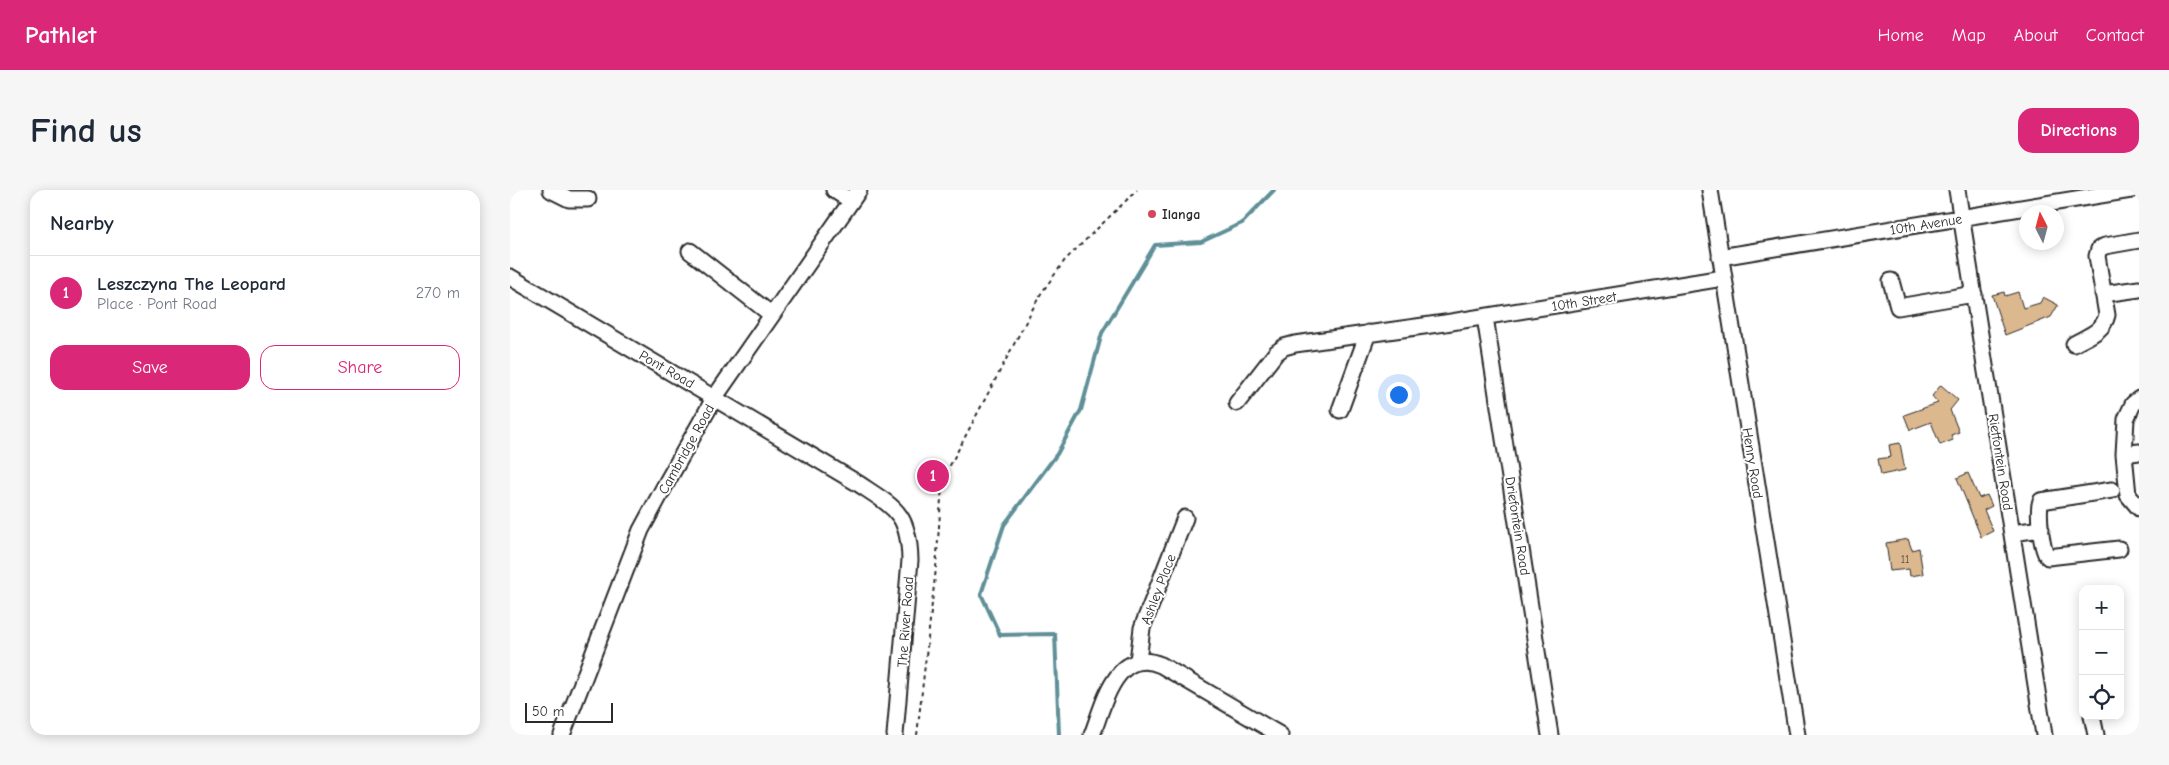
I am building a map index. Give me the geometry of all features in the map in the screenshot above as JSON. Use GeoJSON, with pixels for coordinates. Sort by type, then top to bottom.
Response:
{"type":"FeatureCollection","features":[{"type":"Feature","properties":{"kind":"street"},"geometry":{"type":"LineString","coordinates":[[551,190],[570,200],[588,200]]}},
{"type":"Feature","properties":{"kind":"street"},"geometry":{"type":"LineString","coordinates":[[834,190],[855,196]]}},
{"type":"Feature","properties":{"kind":"street","name":"Henry Road"},"geometry":{"type":"LineString","coordinates":[[1710,190],[1797,735]]}},
{"type":"Feature","properties":{"kind":"street","name":"Rietfontein Road"},"geometry":{"type":"LineString","coordinates":[[1957,190],[2044,735]]}},
{"type":"Feature","properties":{"kind":"street","name":"10th Avenue"},"geometry":{"type":"LineString","coordinates":[[1720,257],[2131,190]]}},
{"type":"Feature","properties":{"kind":"street","name":"Cambridge Road"},"geometry":{"type":"LineString","coordinates":[[562,735],[641,530],[715,397],[855,196]]}},
{"type":"Feature","properties":{"kind":"street"},"geometry":{"type":"LineString","coordinates":[[2074,344],[2100,330],[2105,323],[2107,315],[2097,256],[2099,249],[2105,246],[2139,240]]}},
{"type":"Feature","properties":{"kind":"street"},"geometry":{"type":"LineString","coordinates":[[690,251],[772,315]]}},
{"type":"Feature","properties":{"kind":"street","name":"Pont Road"},"geometry":{"type":"LineString","coordinates":[[510,277],[860,484],[898,512]]}},
{"type":"Feature","properties":{"kind":"street","name":"10th Street"},"geometry":{"type":"LineString","coordinates":[[1238,403],[1267,363],[1284,347],[1485,317],[1723,278]]}},
{"type":"Feature","properties":{"kind":"street"},"geometry":{"type":"LineString","coordinates":[[1891,281],[1895,304],[1898,307],[1974,294]]}},
{"type":"Feature","properties":{"kind":"street"},"geometry":{"type":"LineString","coordinates":[[2103,294],[2139,289]]}},
{"type":"Feature","properties":{"kind":"street","name":"Driefontein Road"},"geometry":{"type":"LineString","coordinates":[[1485,317],[1550,735]]}},
{"type":"Feature","properties":{"kind":"street"},"geometry":{"type":"LineString","coordinates":[[1340,410],[1368,334]]}},
{"type":"Feature","properties":{"kind":"street"},"geometry":{"type":"LineString","coordinates":[[2139,399],[2133,404],[2126,418],[2132,453],[2128,495],[2139,508]]}},
{"type":"Feature","properties":{"kind":"street"},"geometry":{"type":"LineString","coordinates":[[2112,490],[2041,501],[2039,506],[2041,529],[2044,554],[2048,557],[2119,549]]}},
{"type":"Feature","properties":{"kind":"street","name":"The River Road"},"geometry":{"type":"LineString","coordinates":[[896,735],[910,560],[908,532],[898,512]]}},
{"type":"Feature","properties":{"kind":"street","name":"Ashley Place"},"geometry":{"type":"LineString","coordinates":[[1138,661],[1142,628],[1185,518]]}},
{"type":"Feature","properties":{"kind":"street"},"geometry":{"type":"LineString","coordinates":[[2012,533],[2041,529]]}},
{"type":"Feature","properties":{"kind":"street"},"geometry":{"type":"LineString","coordinates":[[1092,735],[1116,677],[1123,669],[1138,661],[1146,660],[1161,665],[1280,735]]}},
{"type":"Feature","properties":{"kind":"street"},"geometry":{"type":"LineString","coordinates":[[2093,720],[2096,735]]}},
{"type":"Feature","properties":{"kind":"path"},"geometry":{"type":"LineString","coordinates":[[916,735],[936,568],[942,485],[946,474],[1040,295],[1065,260],[1138,190]]}},
{"type":"Feature","properties":{"kind":"building"},"geometry":{"type":"Polygon","coordinates":[[[2004,292],[2005,296],[2018,292],[2023,308],[2040,303],[2043,297],[2058,305],[2051,317],[2005,335],[1992,295],[2004,292]]]}},
{"type":"Feature","properties":{"kind":"building"},"geometry":{"type":"Polygon","coordinates":[[[1941,385],[1958,400],[1950,410],[1959,432],[1951,435],[1953,440],[1940,445],[1931,422],[1910,430],[1904,415],[1938,403],[1932,396],[1941,385]]]}},
{"type":"Feature","properties":{"kind":"building"},"geometry":{"type":"Polygon","coordinates":[[[1900,443],[1905,470],[1881,475],[1878,459],[1891,457],[1889,445],[1900,443]]]}},
{"type":"Feature","properties":{"kind":"building"},"geometry":{"type":"Polygon","coordinates":[[[1968,473],[1979,498],[1987,495],[1992,506],[1984,510],[1993,531],[1981,537],[1957,478],[1968,473]]]}},
{"type":"Feature","properties":{"kind":"building"},"geometry":{"type":"Polygon","coordinates":[[[1908,539],[1912,550],[1919,548],[1923,574],[1910,576],[1909,569],[1890,571],[1886,543],[1908,539]]]}},
{"type":"Feature","properties":{"kind":"waterway"},"geometry":{"type":"LineString","coordinates":[[1059,735],[1055,634],[1000,635],[981,594],[1004,525],[1057,454],[1081,410],[1102,333],[1155,245],[1201,242],[1242,223],[1274,190]]}},
{"type":"Feature","properties":{"kind":"place","name":"Ilanga"},"geometry":{"type":"Point","coordinates":[1152,214]}},
{"type":"Feature","properties":{"kind":"place","name":"Leszczyna The Leopard"},"geometry":{"type":"Point","coordinates":[933,476]}}]}
